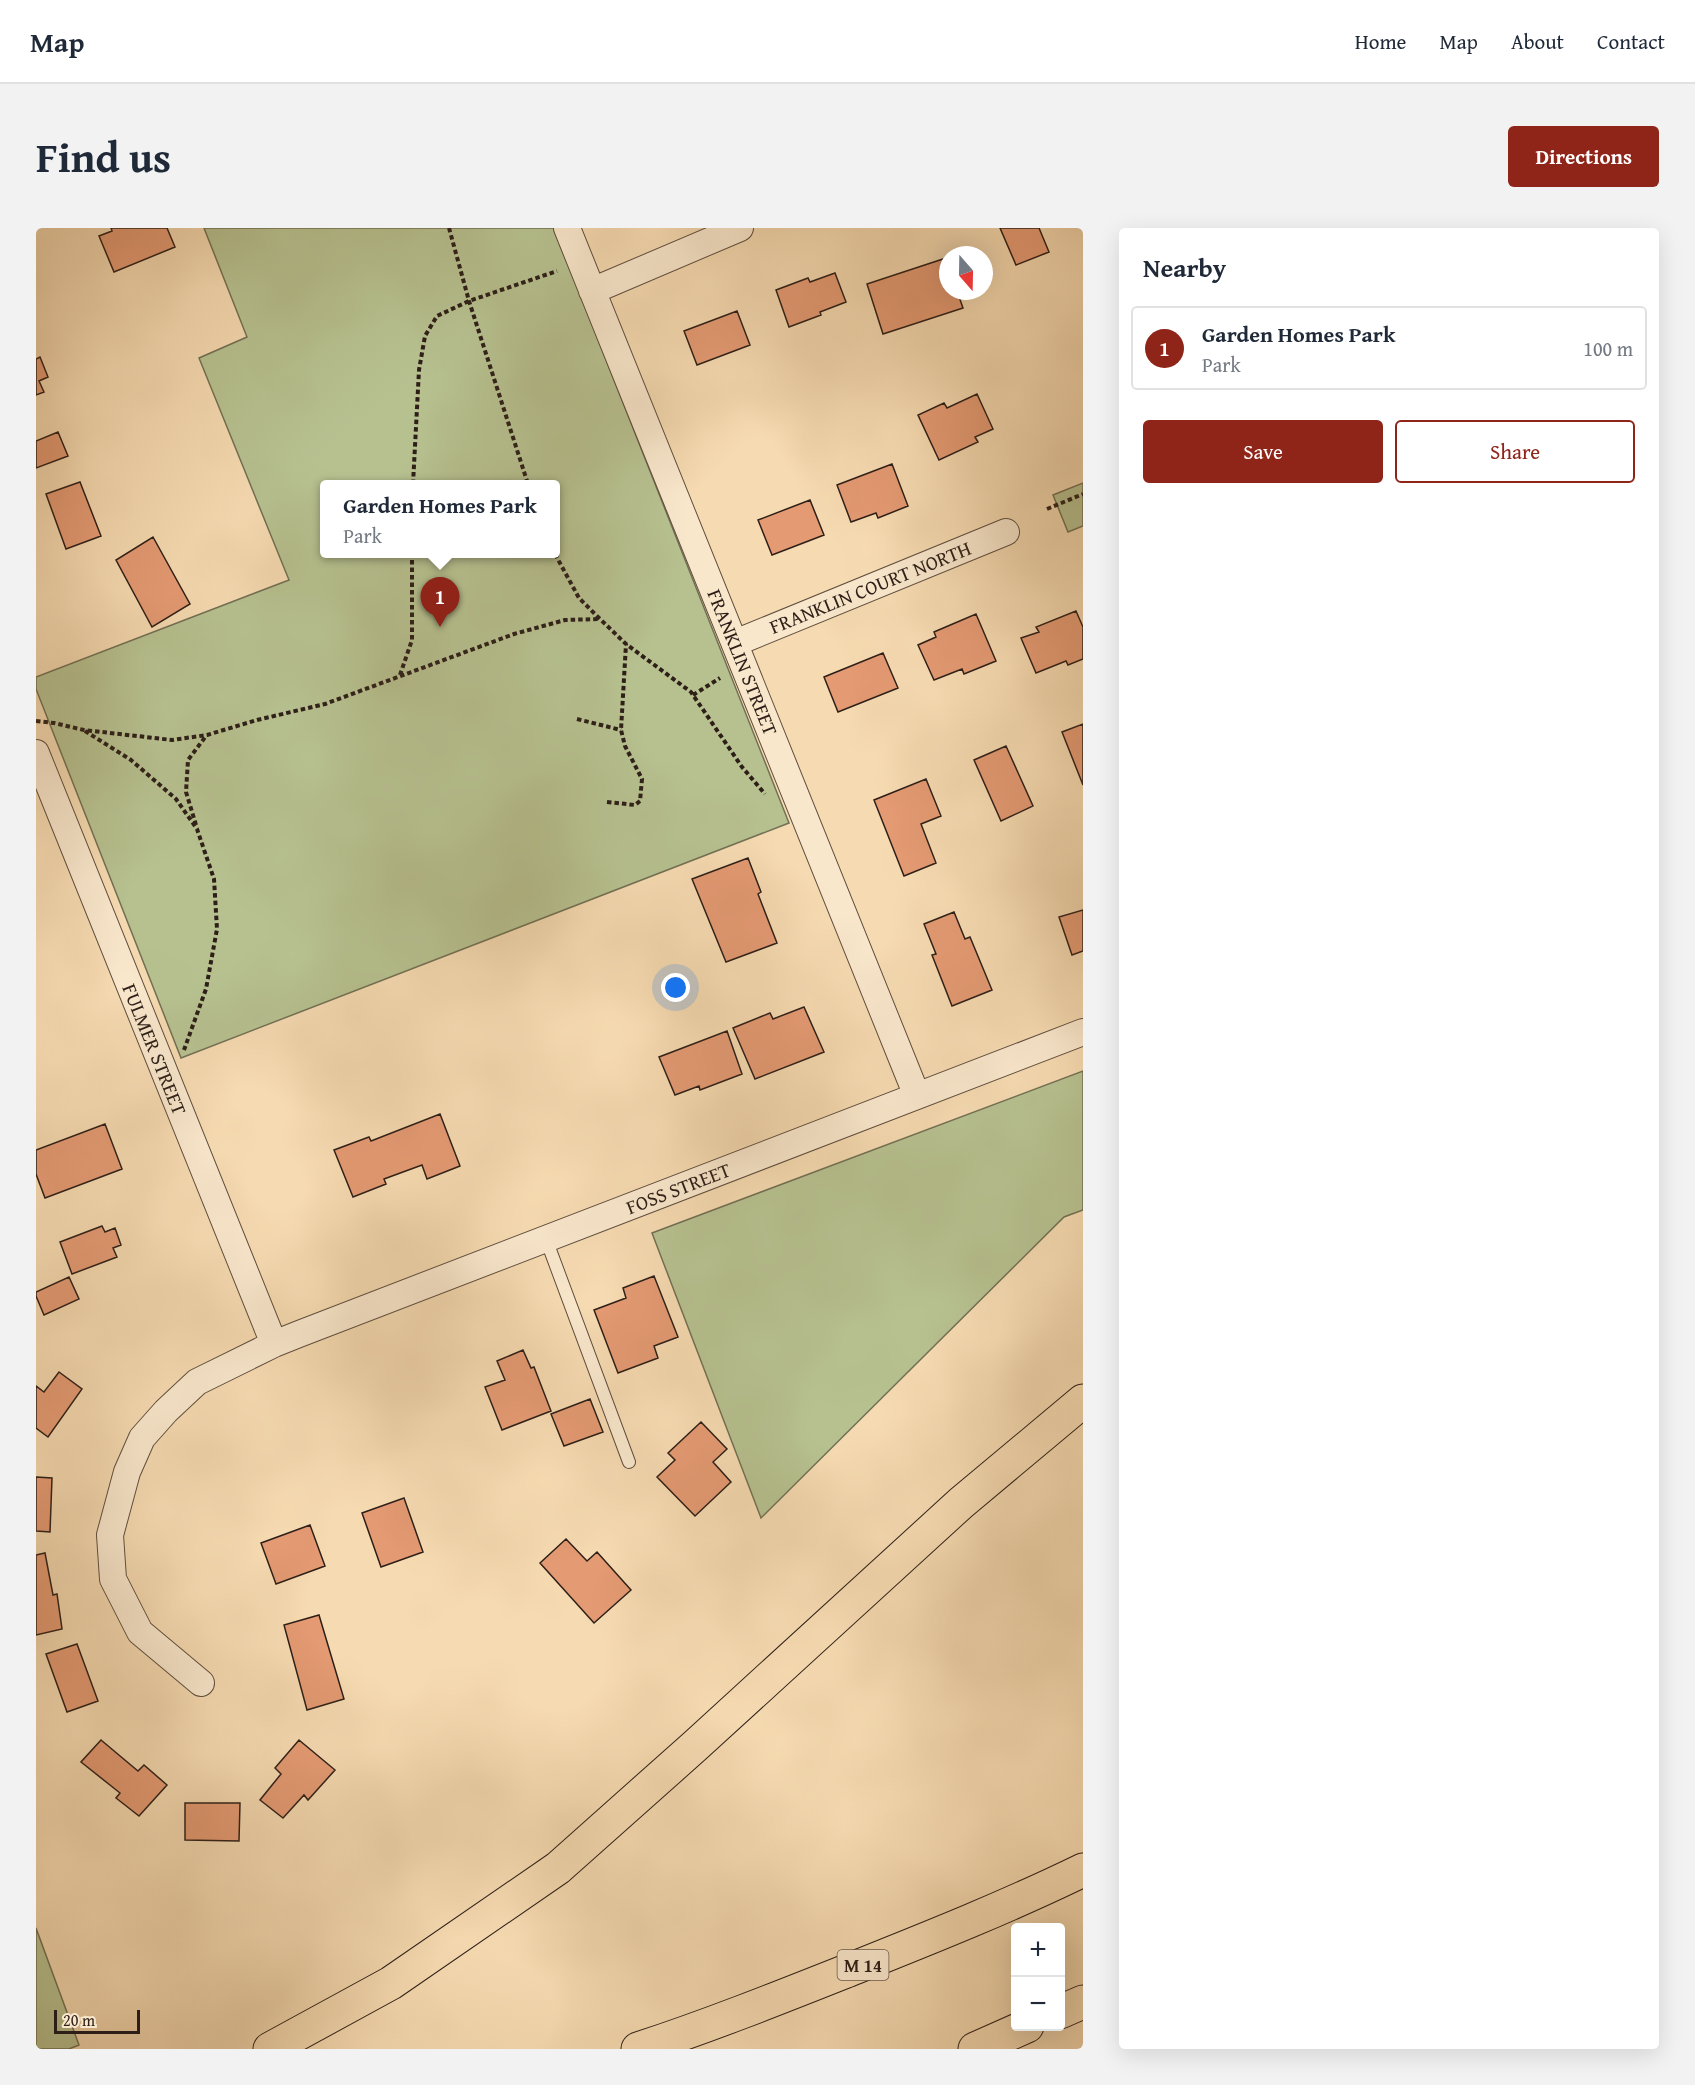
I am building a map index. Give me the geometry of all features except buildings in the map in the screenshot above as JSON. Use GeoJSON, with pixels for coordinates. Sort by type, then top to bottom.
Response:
{"type":"FeatureCollection","features":[{"type":"Feature","properties":{"kind":"highway"},"geometry":{"type":"LineString","coordinates":[[270,2049],[391,1983],[558,1869],[961,1503],[1083,1401]]}},
{"type":"Feature","properties":{"kind":"highway","name":"M 14"},"geometry":{"type":"LineString","coordinates":[[638,2049],[711,2025],[891,1954],[1083,1870]]}},
{"type":"Feature","properties":{"kind":"highway"},"geometry":{"type":"LineString","coordinates":[[1065,2010],[1083,2002]]}},
{"type":"Feature","properties":{"kind":"highway"},"geometry":{"type":"LineString","coordinates":[[975,2049],[1016,2031]]}},
{"type":"Feature","properties":{"kind":"street","name":"FRANKLIN STREET"},"geometry":{"type":"LineString","coordinates":[[567,228],[917,1096]]}},
{"type":"Feature","properties":{"kind":"street"},"geometry":{"type":"LineString","coordinates":[[592,291],[740,228]]}},
{"type":"Feature","properties":{"kind":"street","name":"FRANKLIN COURT NORTH"},"geometry":{"type":"LineString","coordinates":[[735,643],[1006,532]]}},
{"type":"Feature","properties":{"kind":"street","name":"FULMER STREET"},"geometry":{"type":"LineString","coordinates":[[36,753],[274,1344]]}},
{"type":"Feature","properties":{"kind":"street","name":"FOSS STREET"},"geometry":{"type":"LineString","coordinates":[[201,1683],[140,1632],[113,1579],[110,1535],[127,1472],[142,1438],[197,1382],[274,1344],[1083,1032]]}},
{"type":"Feature","properties":{"kind":"lane"},"geometry":{"type":"LineString","coordinates":[[546,1239],[629,1461]]}},
{"type":"Feature","properties":{"kind":"path"},"geometry":{"type":"LineString","coordinates":[[449,228],[469,301],[527,480]]}},
{"type":"Feature","properties":{"kind":"path"},"geometry":{"type":"LineString","coordinates":[[413,480],[419,370],[425,336],[437,316],[469,301],[581,262]]}},
{"type":"Feature","properties":{"kind":"path"},"geometry":{"type":"LineString","coordinates":[[1047,509],[1083,494]]}},
{"type":"Feature","properties":{"kind":"path"},"geometry":{"type":"LineString","coordinates":[[400,676],[412,640],[412,558]]}},
{"type":"Feature","properties":{"kind":"path"},"geometry":{"type":"LineString","coordinates":[[557,558],[579,598],[600,620],[626,644],[693,694],[742,767],[758,785]]}},
{"type":"Feature","properties":{"kind":"path"},"geometry":{"type":"LineString","coordinates":[[36,721],[84,730],[172,740],[207,735],[257,720],[325,704],[514,634],[565,620],[600,620]]}},
{"type":"Feature","properties":{"kind":"path"},"geometry":{"type":"LineString","coordinates":[[607,802],[635,805],[640,801],[642,779],[625,746],[621,730],[626,644]]}},
{"type":"Feature","properties":{"kind":"path"},"geometry":{"type":"LineString","coordinates":[[693,694],[721,677]]}},
{"type":"Feature","properties":{"kind":"path"},"geometry":{"type":"LineString","coordinates":[[577,719],[621,730]]}},
{"type":"Feature","properties":{"kind":"path"},"geometry":{"type":"LineString","coordinates":[[84,730],[131,760],[176,799],[197,829]]}},
{"type":"Feature","properties":{"kind":"path"},"geometry":{"type":"LineString","coordinates":[[184,1051],[206,989],[217,929],[214,879],[186,792],[188,760],[207,735]]}},
{"type":"Feature","properties":{"kind":"green space"},"geometry":{"type":"Polygon","coordinates":[[[204,228],[554,228],[789,823],[181,1058],[36,689],[36,677],[289,580],[199,358],[247,337],[204,228]]]}},
{"type":"Feature","properties":{"kind":"green space"},"geometry":{"type":"Polygon","coordinates":[[[1083,483],[1083,526],[1068,532],[1053,495],[1083,483]]]}},
{"type":"Feature","properties":{"kind":"green space"},"geometry":{"type":"Polygon","coordinates":[[[1083,1071],[1083,1210],[1064,1217],[761,1518],[652,1233],[1083,1071]]]}},
{"type":"Feature","properties":{"kind":"green space"},"geometry":{"type":"Polygon","coordinates":[[[36,1928],[79,2045],[69,2049],[36,2049],[36,1928]]]}},
{"type":"Feature","properties":{"kind":"place","name":"Garden Homes Park"},"geometry":{"type":"Point","coordinates":[440,627]}}]}
